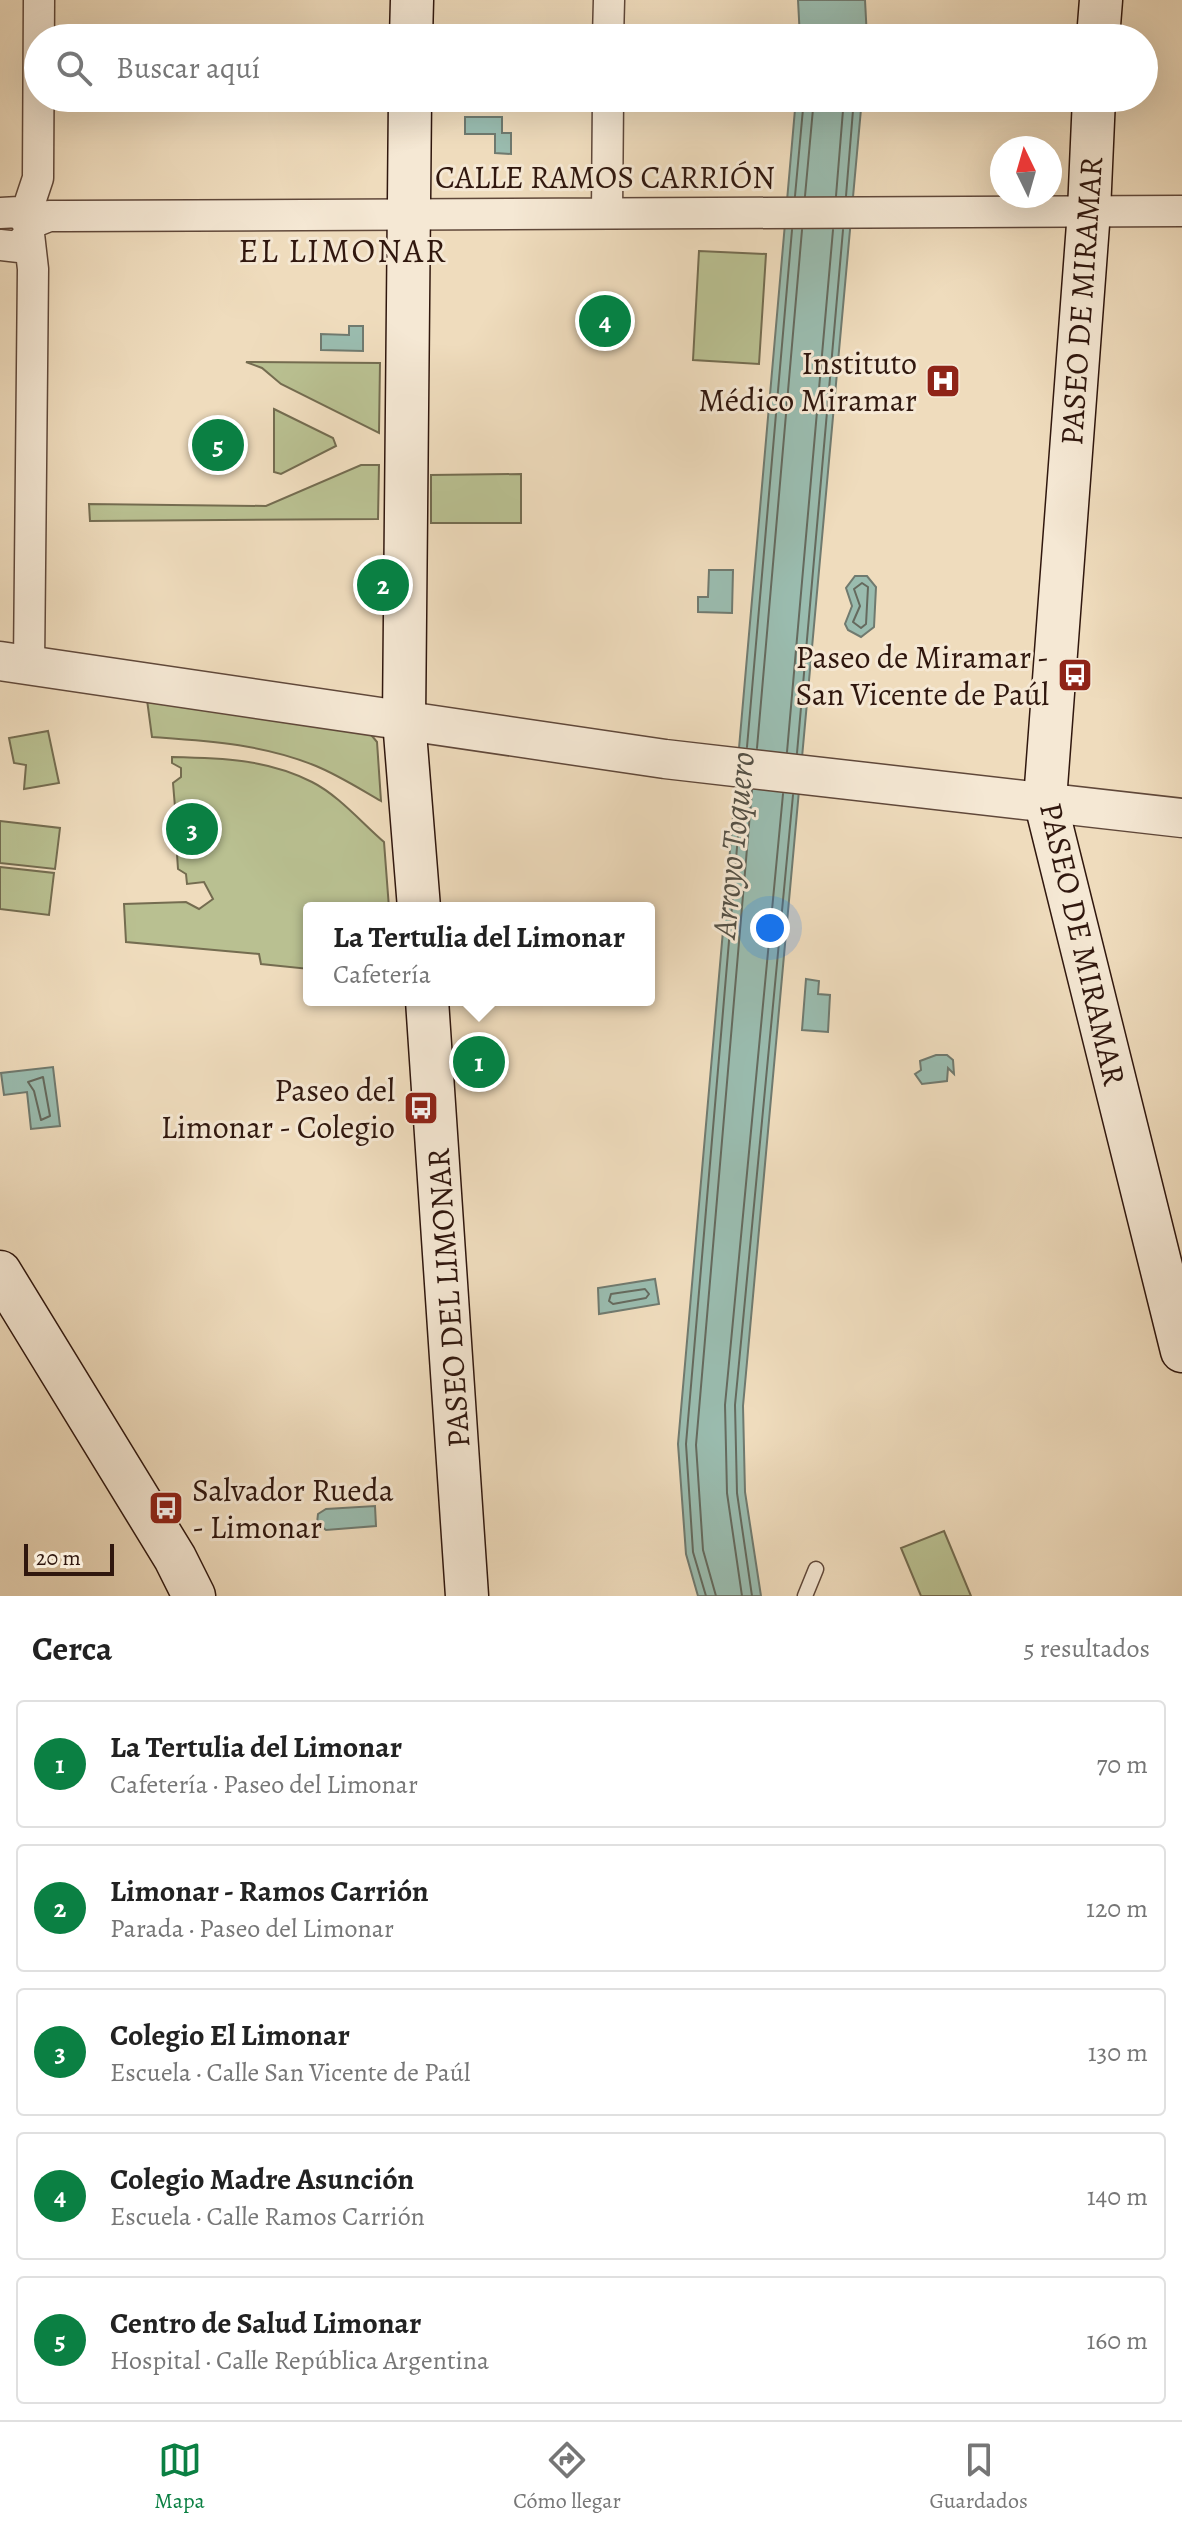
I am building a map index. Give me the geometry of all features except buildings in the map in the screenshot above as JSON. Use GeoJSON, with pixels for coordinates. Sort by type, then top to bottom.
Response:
{"type":"FeatureCollection","features":[{"type":"Feature","properties":{"kind":"main road"},"geometry":{"type":"LineString","coordinates":[[411,24],[412,0]]}},
{"type":"Feature","properties":{"kind":"main road"},"geometry":{"type":"LineString","coordinates":[[1099,24],[1101,0]]}},
{"type":"Feature","properties":{"kind":"main road"},"geometry":{"type":"LineString","coordinates":[[410,112],[404,720],[419,902]]}},
{"type":"Feature","properties":{"kind":"main road","name":"PASEO DE MIRAMAR"},"geometry":{"type":"LineString","coordinates":[[1093,112],[1089,211],[1045,800],[1182,1351]]}},
{"type":"Feature","properties":{"kind":"main road","name":"PASEO DEL LIMONAR"},"geometry":{"type":"LineString","coordinates":[[427,1006],[467,1596]]}},
{"type":"Feature","properties":{"kind":"main road"},"geometry":{"type":"LineString","coordinates":[[0,1272],[175,1558],[194,1596]]}},
{"type":"Feature","properties":{"kind":"street"},"geometry":{"type":"LineString","coordinates":[[39,0],[39,24]]}},
{"type":"Feature","properties":{"kind":"street"},"geometry":{"type":"LineString","coordinates":[[608,24],[609,0]]}},
{"type":"Feature","properties":{"kind":"street"},"geometry":{"type":"LineString","coordinates":[[38,112],[38,178],[21,222],[33,269],[15,663],[665,759],[1182,818]]}},
{"type":"Feature","properties":{"kind":"street"},"geometry":{"type":"LineString","coordinates":[[607,212],[608,112]]}},
{"type":"Feature","properties":{"kind":"street","name":"CALLE RAMOS CARRIÓN"},"geometry":{"type":"LineString","coordinates":[[0,245],[19,247],[21,222],[49,216],[1182,211]]}},
{"type":"Feature","properties":{"kind":"lane"},"geometry":{"type":"LineString","coordinates":[[805,1596],[816,1569]]}},
{"type":"Feature","properties":{"kind":"green space"},"geometry":{"type":"Polygon","coordinates":[[[699,251],[766,254],[759,364],[693,360],[699,251]]]}},
{"type":"Feature","properties":{"kind":"green space"},"geometry":{"type":"Polygon","coordinates":[[[246,362],[380,363],[379,433],[281,384],[262,368],[246,362]]]}},
{"type":"Feature","properties":{"kind":"green space"},"geometry":{"type":"Polygon","coordinates":[[[274,409],[333,438],[336,446],[281,474],[274,472],[274,409]]]}},
{"type":"Feature","properties":{"kind":"green space"},"geometry":{"type":"Polygon","coordinates":[[[361,465],[379,465],[378,519],[90,521],[89,504],[266,506],[361,465]]]}},
{"type":"Feature","properties":{"kind":"green space"},"geometry":{"type":"Polygon","coordinates":[[[521,474],[521,523],[431,523],[431,475],[521,474]]]}},
{"type":"Feature","properties":{"kind":"green space"},"geometry":{"type":"Polygon","coordinates":[[[147,700],[368,731],[377,742],[381,801],[324,770],[276,753],[235,745],[152,737],[147,700]]]}},
{"type":"Feature","properties":{"kind":"green space"},"geometry":{"type":"Polygon","coordinates":[[[48,731],[59,783],[24,789],[26,765],[14,763],[9,738],[48,731]]]}},
{"type":"Feature","properties":{"kind":"green space"},"geometry":{"type":"Polygon","coordinates":[[[172,757],[261,764],[295,774],[322,788],[384,842],[389,902],[303,902],[303,968],[261,964],[259,954],[126,942],[124,904],[186,902],[199,909],[213,899],[204,882],[187,884],[186,874],[178,869],[176,839],[198,838],[205,824],[197,806],[175,807],[173,783],[181,777],[181,768],[172,763],[172,757]]]}},
{"type":"Feature","properties":{"kind":"green space"},"geometry":{"type":"Polygon","coordinates":[[[0,821],[60,828],[55,869],[0,863],[0,821]]]}},
{"type":"Feature","properties":{"kind":"green space"},"geometry":{"type":"Polygon","coordinates":[[[0,867],[54,873],[49,915],[0,909],[0,867]]]}},
{"type":"Feature","properties":{"kind":"green space"},"geometry":{"type":"Polygon","coordinates":[[[944,1531],[971,1596],[921,1596],[901,1548],[944,1531]]]}},
{"type":"Feature","properties":{"kind":"water"},"geometry":{"type":"Polygon","coordinates":[[[798,0],[865,0],[866,24],[799,24],[798,0]]]}},
{"type":"Feature","properties":{"kind":"water","name":"Arroyo Toquero"},"geometry":{"type":"Polygon","coordinates":[[[795,112],[861,112],[743,1406],[745,1492],[761,1596],[698,1596],[686,1554],[678,1444],[795,112]]]}},
{"type":"Feature","properties":{"kind":"water"},"geometry":{"type":"Polygon","coordinates":[[[465,117],[502,117],[502,133],[511,133],[511,154],[495,153],[495,134],[465,134],[465,117]]]}},
{"type":"Feature","properties":{"kind":"water"},"geometry":{"type":"Polygon","coordinates":[[[349,326],[363,326],[363,351],[321,350],[321,334],[349,335],[349,326]]]}},
{"type":"Feature","properties":{"kind":"water"},"geometry":{"type":"Polygon","coordinates":[[[709,570],[733,570],[732,613],[698,612],[698,597],[708,597],[709,570]]]}},
{"type":"Feature","properties":{"kind":"water"},"geometry":{"type":"Polygon","coordinates":[[[855,576],[867,576],[876,587],[874,627],[861,637],[848,630],[845,624],[852,606],[846,588],[855,576]]]}},
{"type":"Feature","properties":{"kind":"water"},"geometry":{"type":"Polygon","coordinates":[[[806,979],[819,981],[818,994],[830,995],[828,1032],[802,1030],[806,979]]]}},
{"type":"Feature","properties":{"kind":"water"},"geometry":{"type":"Polygon","coordinates":[[[947,1055],[953,1060],[954,1074],[948,1068],[947,1081],[922,1084],[915,1074],[921,1070],[920,1061],[947,1055]]]}},
{"type":"Feature","properties":{"kind":"water"},"geometry":{"type":"Polygon","coordinates":[[[53,1067],[60,1126],[31,1129],[27,1092],[4,1095],[1,1073],[53,1067]]]}},
{"type":"Feature","properties":{"kind":"water"},"geometry":{"type":"Polygon","coordinates":[[[655,1279],[659,1304],[599,1314],[598,1288],[655,1279]]]}},
{"type":"Feature","properties":{"kind":"water"},"geometry":{"type":"Polygon","coordinates":[[[375,1506],[376,1526],[326,1530],[317,1523],[318,1514],[326,1509],[375,1506]]]}},
{"type":"Feature","properties":{"kind":"place","name":"Colegio Madre Asunción"},"geometry":{"type":"Point","coordinates":[605,321]}},
{"type":"Feature","properties":{"kind":"place","name":"Instituto Médico Miramar"},"geometry":{"type":"Point","coordinates":[943,381]}},
{"type":"Feature","properties":{"kind":"place","name":"Centro de Salud Limonar"},"geometry":{"type":"Point","coordinates":[218,445]}},
{"type":"Feature","properties":{"kind":"place","name":"Limonar - Ramos Carrión"},"geometry":{"type":"Point","coordinates":[383,585]}},
{"type":"Feature","properties":{"kind":"place","name":"Paseo de Miramar - San Vicente de Paúl"},"geometry":{"type":"Point","coordinates":[1075,675]}},
{"type":"Feature","properties":{"kind":"place","name":"Colegio El Limonar"},"geometry":{"type":"Point","coordinates":[192,829]}},
{"type":"Feature","properties":{"kind":"place","name":"La Tertulia del Limonar"},"geometry":{"type":"Point","coordinates":[479,1062]}},
{"type":"Feature","properties":{"kind":"place","name":"Paseo del Limonar - Colegio"},"geometry":{"type":"Point","coordinates":[421,1108]}},
{"type":"Feature","properties":{"kind":"place","name":"Salvador Rueda - Limonar"},"geometry":{"type":"Point","coordinates":[166,1508]}},
{"type":"Feature","properties":{"kind":"district","name":"EL LIMONAR"},"geometry":{"type":"Point","coordinates":[343,250]}}]}
